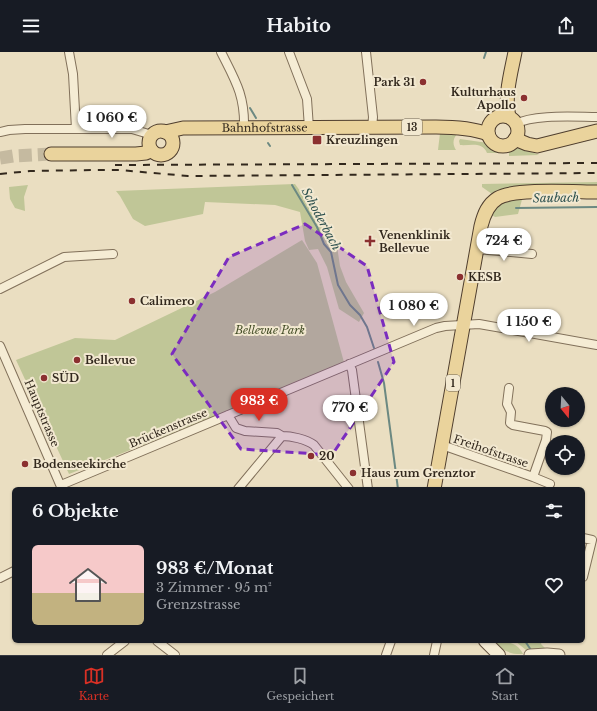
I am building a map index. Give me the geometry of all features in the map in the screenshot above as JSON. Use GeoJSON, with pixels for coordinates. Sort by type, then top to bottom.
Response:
{"type":"FeatureCollection","features":[{"type":"Feature","properties":{"kind":"main road"},"geometry":{"type":"LineString","coordinates":[[504,119],[490,124],[488,134],[492,141],[500,145],[508,145],[515,139],[518,132],[504,119],[503,96],[508,91],[515,52]]}},
{"type":"Feature","properties":{"kind":"main road","name":"Bahnhofstrasse"},"geometry":{"type":"LineString","coordinates":[[165,132],[183,128],[196,129],[244,125],[308,128],[452,127],[504,119]]}},
{"type":"Feature","properties":{"kind":"main road","name":"Bahnhofstrasse"},"geometry":{"type":"LineString","coordinates":[[452,127],[488,134]]}},
{"type":"Feature","properties":{"kind":"main road","name":"Bahnhofstrasse"},"geometry":{"type":"LineString","coordinates":[[173,144],[185,134],[196,129]]}},
{"type":"Feature","properties":{"kind":"main road"},"geometry":{"type":"LineString","coordinates":[[158,131],[165,132],[171,136],[173,144],[172,148],[166,154],[158,154],[151,150],[149,143],[152,136],[158,131]]}},
{"type":"Feature","properties":{"kind":"main road"},"geometry":{"type":"LineString","coordinates":[[515,139],[536,146],[597,131]]}},
{"type":"Feature","properties":{"kind":"main road"},"geometry":{"type":"LineString","coordinates":[[51,154],[136,154],[146,153],[151,150]]}},
{"type":"Feature","properties":{"kind":"main road","name":"1"},"geometry":{"type":"LineString","coordinates":[[434,487],[484,214],[493,201],[502,196],[514,193],[597,192]]}},
{"type":"Feature","properties":{"kind":"main road"},"geometry":{"type":"LineString","coordinates":[[478,643],[489,655]]}},
{"type":"Feature","properties":{"kind":"main road"},"geometry":{"type":"LineString","coordinates":[[487,643],[499,655]]}},
{"type":"Feature","properties":{"kind":"street"},"geometry":{"type":"LineString","coordinates":[[69,52],[73,74],[76,129]]}},
{"type":"Feature","properties":{"kind":"street"},"geometry":{"type":"LineString","coordinates":[[221,52],[241,93],[244,109],[244,125]]}},
{"type":"Feature","properties":{"kind":"street"},"geometry":{"type":"LineString","coordinates":[[289,52],[307,99],[308,128]]}},
{"type":"Feature","properties":{"kind":"street"},"geometry":{"type":"LineString","coordinates":[[366,52],[373,117],[372,128]]}},
{"type":"Feature","properties":{"kind":"street"},"geometry":{"type":"LineString","coordinates":[[504,119],[522,120],[534,118],[597,117]]}},
{"type":"Feature","properties":{"kind":"street"},"geometry":{"type":"LineString","coordinates":[[0,132],[9,130],[132,129],[152,136]]}},
{"type":"Feature","properties":{"kind":"street"},"geometry":{"type":"LineString","coordinates":[[477,249],[532,254]]}},
{"type":"Feature","properties":{"kind":"street"},"geometry":{"type":"LineString","coordinates":[[0,289],[64,257],[113,254]]}},
{"type":"Feature","properties":{"kind":"street","name":"Brückenstrasse"},"geometry":{"type":"LineString","coordinates":[[62,487],[228,415],[436,328],[479,324],[597,345]]}},
{"type":"Feature","properties":{"kind":"street","name":"Hauptstrasse"},"geometry":{"type":"LineString","coordinates":[[0,346],[62,487]]}},
{"type":"Feature","properties":{"kind":"street"},"geometry":{"type":"LineString","coordinates":[[350,364],[368,487]]}},
{"type":"Feature","properties":{"kind":"street","name":"Freihofstrasse"},"geometry":{"type":"LineString","coordinates":[[509,388],[507,404],[511,412],[510,423],[513,425],[545,431],[547,434],[532,477]]}},
{"type":"Feature","properties":{"kind":"street"},"geometry":{"type":"LineString","coordinates":[[228,415],[236,428],[245,431],[277,433],[282,436],[287,436],[310,443],[347,487]]}},
{"type":"Feature","properties":{"kind":"street"},"geometry":{"type":"LineString","coordinates":[[240,487],[282,436]]}},
{"type":"Feature","properties":{"kind":"street","name":"Freihofstrasse"},"geometry":{"type":"LineString","coordinates":[[442,445],[550,484]]}},
{"type":"Feature","properties":{"kind":"street"},"geometry":{"type":"LineString","coordinates":[[585,538],[592,540],[585,569]]}},
{"type":"Feature","properties":{"kind":"street"},"geometry":{"type":"LineString","coordinates":[[0,578],[12,572]]}},
{"type":"Feature","properties":{"kind":"street"},"geometry":{"type":"LineString","coordinates":[[107,655],[122,643]]}},
{"type":"Feature","properties":{"kind":"street"},"geometry":{"type":"LineString","coordinates":[[160,643],[175,655]]}},
{"type":"Feature","properties":{"kind":"street"},"geometry":{"type":"LineString","coordinates":[[386,655],[390,643]]}},
{"type":"Feature","properties":{"kind":"street"},"geometry":{"type":"LineString","coordinates":[[434,655],[437,643]]}},
{"type":"Feature","properties":{"kind":"street"},"geometry":{"type":"LineString","coordinates":[[530,655],[559,655]]}},
{"type":"Feature","properties":{"kind":"highlighted area"},"geometry":{"type":"Polygon","coordinates":[[[305,224],[367,266],[394,362],[332,455],[241,449],[172,354],[229,257],[305,224]]]}},
{"type":"Feature","properties":{"kind":"green space"},"geometry":{"type":"Polygon","coordinates":[[[440,133],[457,134],[454,138],[454,146],[456,150],[438,150],[440,133]]]}},
{"type":"Feature","properties":{"kind":"green space"},"geometry":{"type":"Polygon","coordinates":[[[460,139],[488,143],[499,149],[521,148],[539,155],[509,156],[509,153],[487,153],[485,149],[479,145],[460,145],[460,139]]]}},
{"type":"Feature","properties":{"kind":"green space"},"geometry":{"type":"Polygon","coordinates":[[[597,182],[597,188],[492,194],[482,187],[482,184],[597,182]]]}},
{"type":"Feature","properties":{"kind":"green space"},"geometry":{"type":"Polygon","coordinates":[[[295,184],[332,235],[337,246],[340,266],[346,282],[364,313],[359,322],[339,309],[327,267],[318,249],[309,250],[305,241],[300,212],[275,205],[205,202],[203,214],[145,226],[133,219],[116,191],[295,184]]]}},
{"type":"Feature","properties":{"kind":"green space"},"geometry":{"type":"Polygon","coordinates":[[[28,185],[24,197],[25,211],[15,208],[10,199],[9,187],[28,185]]]}},
{"type":"Feature","properties":{"kind":"green space"},"geometry":{"type":"Polygon","coordinates":[[[523,196],[518,214],[495,217],[492,215],[491,213],[502,202],[523,196]]]}},
{"type":"Feature","properties":{"kind":"green space","name":"Bellevue Park"},"geometry":{"type":"Polygon","coordinates":[[[302,240],[317,263],[345,366],[69,474],[16,360],[75,338],[115,340],[215,292],[302,240]]]}},
{"type":"Feature","properties":{"kind":"green space"},"geometry":{"type":"Polygon","coordinates":[[[493,643],[513,644],[517,646],[523,654],[514,654],[498,647],[493,643]]]}},
{"type":"Feature","properties":{"kind":"green space"},"geometry":{"type":"Polygon","coordinates":[[[517,643],[541,643],[546,649],[526,650],[517,643]]]}},
{"type":"Feature","properties":{"kind":"waterway","name":"Saubach"},"geometry":{"type":"LineString","coordinates":[[484,58],[486,52]]}},
{"type":"Feature","properties":{"kind":"waterway","name":"Schoderbach"},"geometry":{"type":"LineString","coordinates":[[250,108],[256,118]]}},
{"type":"Feature","properties":{"kind":"waterway","name":"Schoderbach"},"geometry":{"type":"LineString","coordinates":[[292,185],[317,227],[324,244],[331,252],[338,285],[350,305],[360,315],[367,327],[374,348]]}},
{"type":"Feature","properties":{"kind":"waterway","name":"Saubach"},"geometry":{"type":"LineString","coordinates":[[516,208],[597,207]]}},
{"type":"Feature","properties":{"kind":"waterway","name":"Schoderbach"},"geometry":{"type":"LineString","coordinates":[[378,362],[384,383],[398,487]]}},
{"type":"Feature","properties":{"kind":"waterway"},"geometry":{"type":"LineString","coordinates":[[526,643],[531,650]]}},
{"type":"Feature","properties":{"kind":"tunnel"},"geometry":{"type":"LineString","coordinates":[[0,158],[51,154]]}},
{"type":"Feature","properties":{"kind":"railway"},"geometry":{"type":"LineString","coordinates":[[115,165],[597,163]]}},
{"type":"Feature","properties":{"kind":"railway"},"geometry":{"type":"LineString","coordinates":[[0,174],[30,171],[95,170],[119,170],[188,176],[597,173]]}},
{"type":"Feature","properties":{"kind":"place","name":"Park 31"},"geometry":{"type":"Point","coordinates":[423,82]}},
{"type":"Feature","properties":{"kind":"place","name":"Kulturhaus Apollo"},"geometry":{"type":"Point","coordinates":[524,98]}},
{"type":"Feature","properties":{"kind":"place","name":"Kreuzlingen"},"geometry":{"type":"Point","coordinates":[317,140]}},
{"type":"Feature","properties":{"kind":"place","name":"Venenklinik Bellevue"},"geometry":{"type":"Point","coordinates":[370,241]}},
{"type":"Feature","properties":{"kind":"place","name":"KESB"},"geometry":{"type":"Point","coordinates":[460,277]}},
{"type":"Feature","properties":{"kind":"place","name":"Calimero"},"geometry":{"type":"Point","coordinates":[132,301]}},
{"type":"Feature","properties":{"kind":"place","name":"Bellevue"},"geometry":{"type":"Point","coordinates":[77,360]}},
{"type":"Feature","properties":{"kind":"place","name":"SÜD"},"geometry":{"type":"Point","coordinates":[44,378]}},
{"type":"Feature","properties":{"kind":"place","name":"20"},"geometry":{"type":"Point","coordinates":[311,456]}},
{"type":"Feature","properties":{"kind":"place","name":"Bodenseekirche"},"geometry":{"type":"Point","coordinates":[25,464]}},
{"type":"Feature","properties":{"kind":"place","name":"Haus zum Grenztor"},"geometry":{"type":"Point","coordinates":[353,473]}}]}
